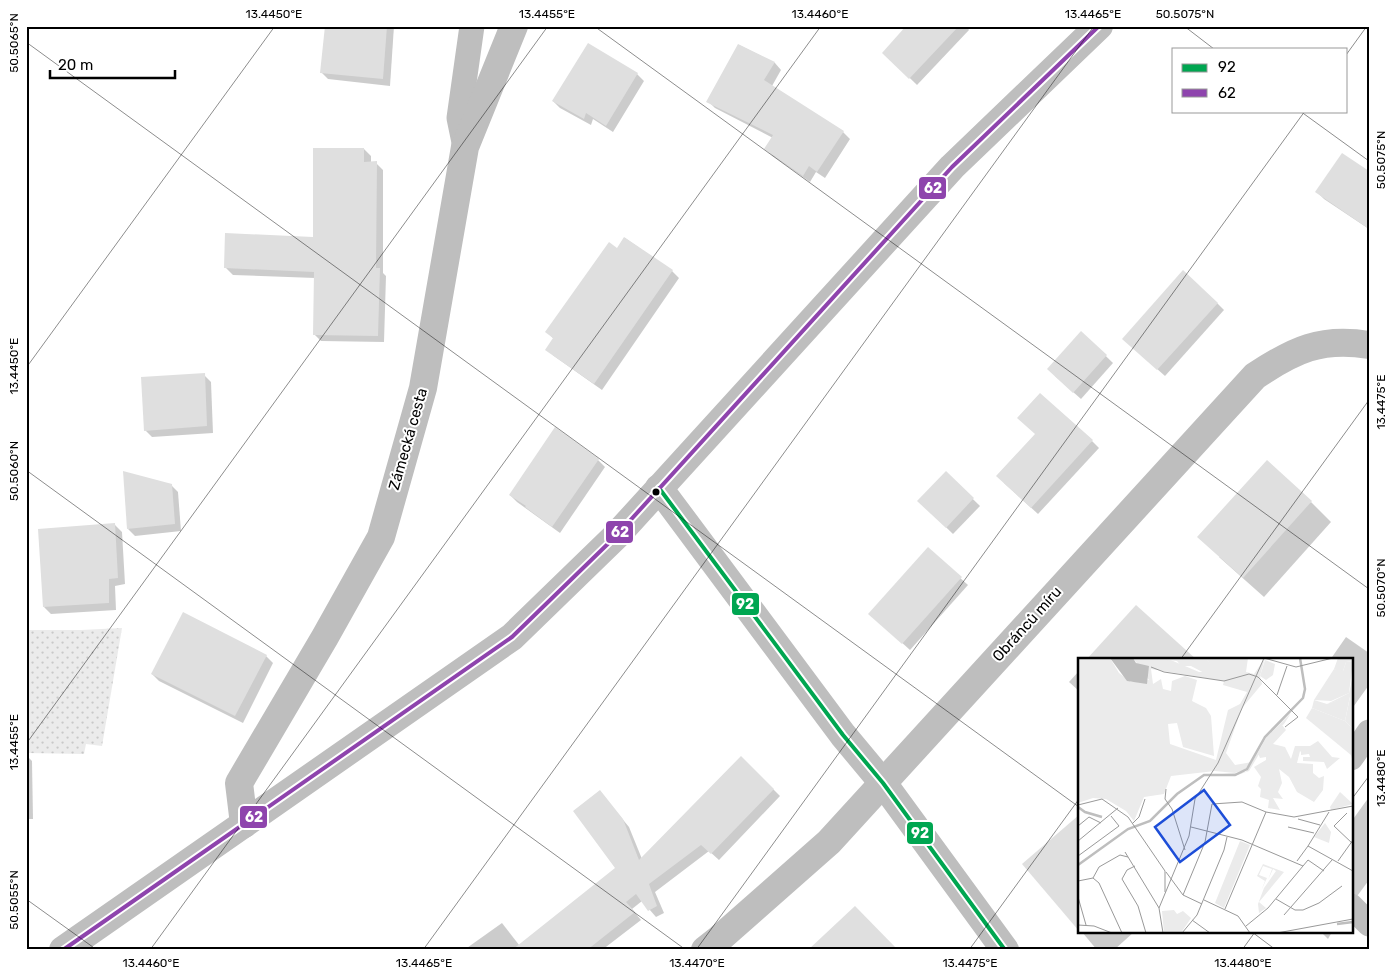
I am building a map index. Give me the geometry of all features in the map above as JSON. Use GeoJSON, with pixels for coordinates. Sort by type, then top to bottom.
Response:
{"type":"FeatureCollection","features":[{"type":"Feature","properties":{"kind":"street","name":"Zámecká cesta"},"geometry":{"type":"LineString","coordinates":[[244,824],[239,783],[381,537],[423,388],[465,147],[514,26]]}},
{"type":"Feature","properties":{"kind":"street"},"geometry":{"type":"LineString","coordinates":[[63,950],[512,637],[616,536],[952,167],[1099,26]]}},
{"type":"Feature","properties":{"kind":"street","name":"Obránců míru"},"geometry":{"type":"LineString","coordinates":[[704,950],[829,842],[1255,376],[1282,358],[1315,345],[1351,342],[1369,345]]}},
{"type":"Feature","properties":{"kind":"street"},"geometry":{"type":"LineString","coordinates":[[659,488],[837,727],[883,783],[1005,950]]}},
{"type":"Feature","properties":{"kind":"lane"},"geometry":{"type":"LineString","coordinates":[[465,147],[459,118],[472,26]]}},
{"type":"Feature","properties":{"kind":"lane"},"geometry":{"type":"LineString","coordinates":[[1352,757],[1369,732]]}},
{"type":"Feature","properties":{"kind":"lane"},"geometry":{"type":"LineString","coordinates":[[1352,907],[1369,924]]}},
{"type":"Feature","properties":{"kind":"shaded area"},"geometry":{"type":"Polygon","coordinates":[[[122,628],[102,746],[86,744],[84,754],[26,753],[26,630],[122,628]]]}},
{"type":"Feature","properties":{"kind":"building"},"geometry":{"type":"Polygon","coordinates":[[[325,26],[387,26],[383,79],[320,73],[325,26]]]}},
{"type":"Feature","properties":{"kind":"building"},"geometry":{"type":"Polygon","coordinates":[[[906,26],[959,26],[909,79],[882,53],[906,26]]]}},
{"type":"Feature","properties":{"kind":"building"},"geometry":{"type":"Polygon","coordinates":[[[588,43],[638,73],[606,126],[586,113],[584,119],[552,101],[588,43]]]}},
{"type":"Feature","properties":{"kind":"building"},"geometry":{"type":"Polygon","coordinates":[[[738,44],[775,62],[764,80],[844,131],[817,172],[809,166],[803,176],[764,149],[773,135],[706,102],[738,44]]]}},
{"type":"Feature","properties":{"kind":"building"},"geometry":{"type":"Polygon","coordinates":[[[313,148],[364,148],[364,162],[377,161],[376,268],[380,268],[378,336],[313,335],[314,272],[224,268],[225,233],[313,237],[313,148]]]}},
{"type":"Feature","properties":{"kind":"building"},"geometry":{"type":"Polygon","coordinates":[[[1342,153],[1369,171],[1369,229],[1315,192],[1342,153]]]}},
{"type":"Feature","properties":{"kind":"building"},"geometry":{"type":"Polygon","coordinates":[[[624,237],[673,270],[594,384],[545,350],[553,338],[545,332],[609,242],[617,248],[624,237]]]}},
{"type":"Feature","properties":{"kind":"building"},"geometry":{"type":"Polygon","coordinates":[[[1183,270],[1218,303],[1157,370],[1122,339],[1183,270]]]}},
{"type":"Feature","properties":{"kind":"building"},"geometry":{"type":"Polygon","coordinates":[[[1081,331],[1107,355],[1073,393],[1047,369],[1081,331]]]}},
{"type":"Feature","properties":{"kind":"building"},"geometry":{"type":"Polygon","coordinates":[[[205,373],[207,426],[144,431],[141,377],[205,373]]]}},
{"type":"Feature","properties":{"kind":"building"},"geometry":{"type":"Polygon","coordinates":[[[1040,393],[1093,440],[1031,508],[996,476],[1035,434],[1017,418],[1040,393]]]}},
{"type":"Feature","properties":{"kind":"building"},"geometry":{"type":"Polygon","coordinates":[[[555,427],[599,459],[552,527],[509,495],[555,427]]]}},
{"type":"Feature","properties":{"kind":"building"},"geometry":{"type":"Polygon","coordinates":[[[1267,460],[1312,501],[1243,578],[1197,537],[1267,460]]]}},
{"type":"Feature","properties":{"kind":"building"},"geometry":{"type":"Polygon","coordinates":[[[123,471],[172,484],[175,524],[127,529],[123,471]]]}},
{"type":"Feature","properties":{"kind":"building"},"geometry":{"type":"Polygon","coordinates":[[[946,471],[974,498],[946,528],[917,501],[946,471]]]}},
{"type":"Feature","properties":{"kind":"building"},"geometry":{"type":"Polygon","coordinates":[[[115,523],[118,578],[109,579],[109,603],[43,607],[38,529],[115,523]]]}},
{"type":"Feature","properties":{"kind":"building"},"geometry":{"type":"Polygon","coordinates":[[[928,547],[962,577],[902,644],[868,614],[928,547]]]}},
{"type":"Feature","properties":{"kind":"building"},"geometry":{"type":"Polygon","coordinates":[[[1136,605],[1195,658],[1088,658],[1136,605]]]}},
{"type":"Feature","properties":{"kind":"building"},"geometry":{"type":"Polygon","coordinates":[[[183,612],[267,655],[235,716],[151,674],[183,612]]]}},
{"type":"Feature","properties":{"kind":"building"},"geometry":{"type":"Polygon","coordinates":[[[741,756],[774,789],[711,854],[701,845],[649,884],[657,906],[648,911],[636,894],[626,902],[635,912],[587,950],[512,950],[615,868],[573,811],[600,790],[623,819],[639,860],[741,756]]]}},
{"type":"Feature","properties":{"kind":"building"},"geometry":{"type":"Polygon","coordinates":[[[1078,816],[1078,930],[1022,864],[1078,816]]]}},
{"type":"Feature","properties":{"kind":"building"},"geometry":{"type":"Polygon","coordinates":[[[855,906],[898,950],[808,950],[855,906]]]}},
{"type":"Feature","properties":{"kind":"transit line","name":"62"},"geometry":{"type":"LineString","coordinates":[[63,950],[512,637],[616,536],[952,167],[1099,26]]}},
{"type":"Feature","properties":{"kind":"transit line","name":"92"},"geometry":{"type":"LineString","coordinates":[[659,488],[843,735],[883,783],[1005,950]]}}]}
